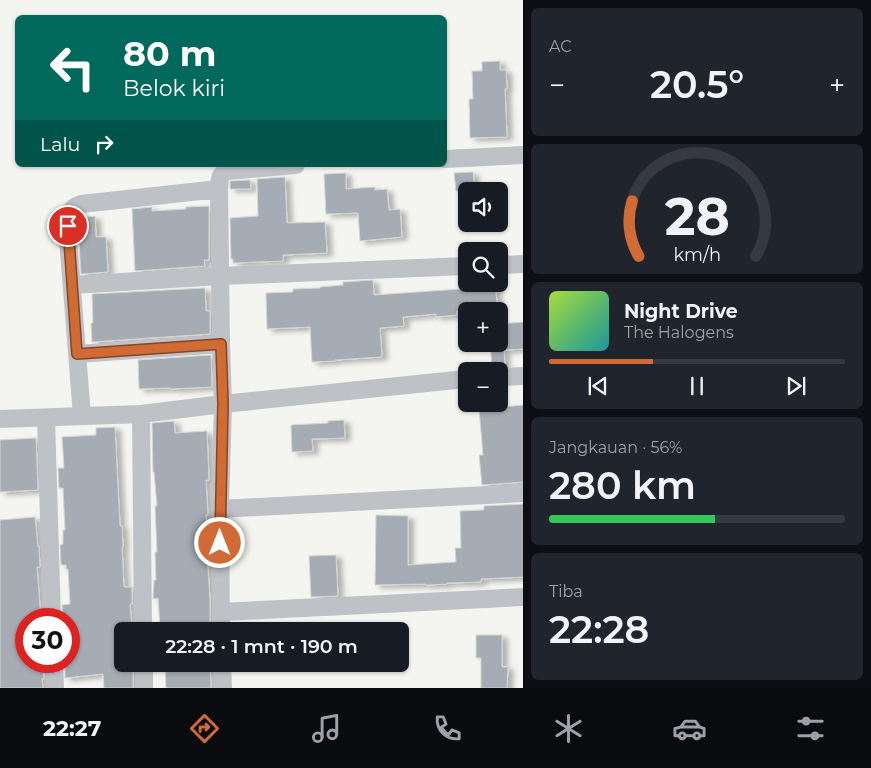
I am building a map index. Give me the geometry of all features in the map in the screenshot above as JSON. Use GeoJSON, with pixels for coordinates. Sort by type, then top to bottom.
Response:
{"type":"FeatureCollection","features":[{"type":"Feature","properties":{"kind":"street"},"geometry":{"type":"LineString","coordinates":[[447,159],[523,155]]}},
{"type":"Feature","properties":{"kind":"street"},"geometry":{"type":"LineString","coordinates":[[221,622],[220,509],[223,404],[220,175],[223,172],[275,167]]}},
{"type":"Feature","properties":{"kind":"street"},"geometry":{"type":"LineString","coordinates":[[82,416],[68,226],[70,212],[74,206],[81,204],[219,189]]}},
{"type":"Feature","properties":{"kind":"street"},"geometry":{"type":"LineString","coordinates":[[508,265],[523,264]]}},
{"type":"Feature","properties":{"kind":"street"},"geometry":{"type":"LineString","coordinates":[[72,285],[221,276],[458,266]]}},
{"type":"Feature","properties":{"kind":"street"},"geometry":{"type":"LineString","coordinates":[[77,354],[221,344]]}},
{"type":"Feature","properties":{"kind":"street"},"geometry":{"type":"LineString","coordinates":[[508,377],[523,376]]}},
{"type":"Feature","properties":{"kind":"street"},"geometry":{"type":"LineString","coordinates":[[0,419],[140,414],[458,380]]}},
{"type":"Feature","properties":{"kind":"street"},"geometry":{"type":"LineString","coordinates":[[140,414],[143,622]]}},
{"type":"Feature","properties":{"kind":"street"},"geometry":{"type":"LineString","coordinates":[[46,418],[52,608]]}},
{"type":"Feature","properties":{"kind":"street"},"geometry":{"type":"LineString","coordinates":[[220,509],[523,493]]}},
{"type":"Feature","properties":{"kind":"street"},"geometry":{"type":"LineString","coordinates":[[220,612],[523,597]]}},
{"type":"Feature","properties":{"kind":"street"},"geometry":{"type":"LineString","coordinates":[[144,672],[144,688]]}},
{"type":"Feature","properties":{"kind":"street"},"geometry":{"type":"LineString","coordinates":[[222,672],[223,688]]}},
{"type":"Feature","properties":{"kind":"street"},"geometry":{"type":"LineString","coordinates":[[54,673],[55,688]]}},
{"type":"Feature","properties":{"kind":"building"},"geometry":{"type":"Polygon","coordinates":[[[500,61],[500,70],[506,70],[507,137],[470,138],[469,99],[473,99],[472,71],[482,71],[482,62],[500,61]]]}},
{"type":"Feature","properties":{"kind":"building"},"geometry":{"type":"Polygon","coordinates":[[[473,172],[474,182],[458,182],[458,191],[456,191],[454,173],[473,172]]]}},
{"type":"Feature","properties":{"kind":"building"},"geometry":{"type":"Polygon","coordinates":[[[346,173],[346,189],[375,187],[375,190],[387,189],[389,210],[400,209],[402,237],[360,241],[358,213],[326,214],[324,174],[346,173]]]}},
{"type":"Feature","properties":{"kind":"building"},"geometry":{"type":"Polygon","coordinates":[[[285,177],[287,223],[325,222],[327,253],[283,255],[283,261],[233,263],[233,259],[231,259],[230,218],[258,216],[257,179],[285,177]]]}},
{"type":"Feature","properties":{"kind":"building"},"geometry":{"type":"Polygon","coordinates":[[[250,180],[251,189],[230,189],[230,181],[250,180]]]}},
{"type":"Feature","properties":{"kind":"building"},"geometry":{"type":"Polygon","coordinates":[[[209,206],[209,260],[204,260],[205,266],[135,271],[132,209],[152,207],[152,211],[209,206]]]}},
{"type":"Feature","properties":{"kind":"building"},"geometry":{"type":"Polygon","coordinates":[[[95,216],[96,237],[106,237],[108,272],[81,274],[78,227],[80,218],[95,216]]]}},
{"type":"Feature","properties":{"kind":"building"},"geometry":{"type":"Polygon","coordinates":[[[373,280],[374,295],[458,289],[458,292],[496,292],[497,302],[458,302],[457,315],[436,317],[436,314],[403,317],[404,326],[380,328],[382,357],[312,362],[310,327],[267,329],[266,293],[293,292],[293,289],[343,285],[343,282],[373,280]]]}},
{"type":"Feature","properties":{"kind":"building"},"geometry":{"type":"Polygon","coordinates":[[[205,288],[206,311],[210,311],[210,334],[92,342],[92,294],[205,288]]]}},
{"type":"Feature","properties":{"kind":"building"},"geometry":{"type":"Polygon","coordinates":[[[523,322],[523,349],[508,350],[508,323],[523,322]]]}},
{"type":"Feature","properties":{"kind":"building"},"geometry":{"type":"Polygon","coordinates":[[[491,352],[504,352],[505,362],[492,362],[491,352]]]}},
{"type":"Feature","properties":{"kind":"building"},"geometry":{"type":"Polygon","coordinates":[[[211,355],[212,387],[139,389],[138,360],[211,355]]]}},
{"type":"Feature","properties":{"kind":"building"},"geometry":{"type":"Polygon","coordinates":[[[523,405],[523,482],[482,485],[479,455],[483,455],[479,412],[508,412],[508,406],[523,405]]]}},
{"type":"Feature","properties":{"kind":"building"},"geometry":{"type":"Polygon","coordinates":[[[344,420],[345,438],[312,439],[313,451],[292,452],[291,425],[344,420]]]}},
{"type":"Feature","properties":{"kind":"building"},"geometry":{"type":"Polygon","coordinates":[[[174,421],[175,433],[207,431],[209,480],[206,480],[208,515],[206,515],[206,538],[210,622],[160,622],[158,598],[153,599],[154,580],[156,580],[155,506],[157,506],[153,472],[152,423],[174,421]]]}},
{"type":"Feature","properties":{"kind":"building"},"geometry":{"type":"Polygon","coordinates":[[[115,427],[124,587],[132,587],[132,604],[130,604],[131,622],[114,622],[114,672],[133,672],[133,688],[104,688],[103,674],[65,678],[65,673],[80,673],[80,608],[62,608],[62,605],[70,604],[68,569],[66,569],[66,565],[61,565],[60,545],[63,544],[63,530],[65,530],[63,488],[59,488],[58,468],[64,468],[62,437],[96,435],[96,428],[115,427]]]}},
{"type":"Feature","properties":{"kind":"building"},"geometry":{"type":"Polygon","coordinates":[[[36,438],[38,490],[0,492],[0,440],[36,438]]]}},
{"type":"Feature","properties":{"kind":"building"},"geometry":{"type":"Polygon","coordinates":[[[523,504],[523,577],[481,579],[481,582],[447,584],[375,585],[376,515],[408,516],[408,565],[456,562],[455,548],[461,548],[460,511],[484,510],[484,506],[523,504]]]}},
{"type":"Feature","properties":{"kind":"building"},"geometry":{"type":"Polygon","coordinates":[[[35,517],[39,546],[40,567],[37,567],[40,608],[15,608],[15,673],[44,673],[43,688],[0,688],[0,520],[35,517]]]}},
{"type":"Feature","properties":{"kind":"building"},"geometry":{"type":"Polygon","coordinates":[[[336,555],[338,596],[311,597],[309,556],[336,555]]]}},
{"type":"Feature","properties":{"kind":"building"},"geometry":{"type":"Polygon","coordinates":[[[476,635],[502,635],[502,667],[508,667],[507,688],[481,688],[481,658],[476,658],[476,635]]]}},
{"type":"Feature","properties":{"kind":"building"},"geometry":{"type":"Polygon","coordinates":[[[165,672],[210,672],[211,688],[166,688],[165,672]]]}},
{"type":"Feature","properties":{"kind":"route"},"geometry":{"type":"LineString","coordinates":[[68,226],[77,354],[221,344],[223,404],[220,543]]}}]}
